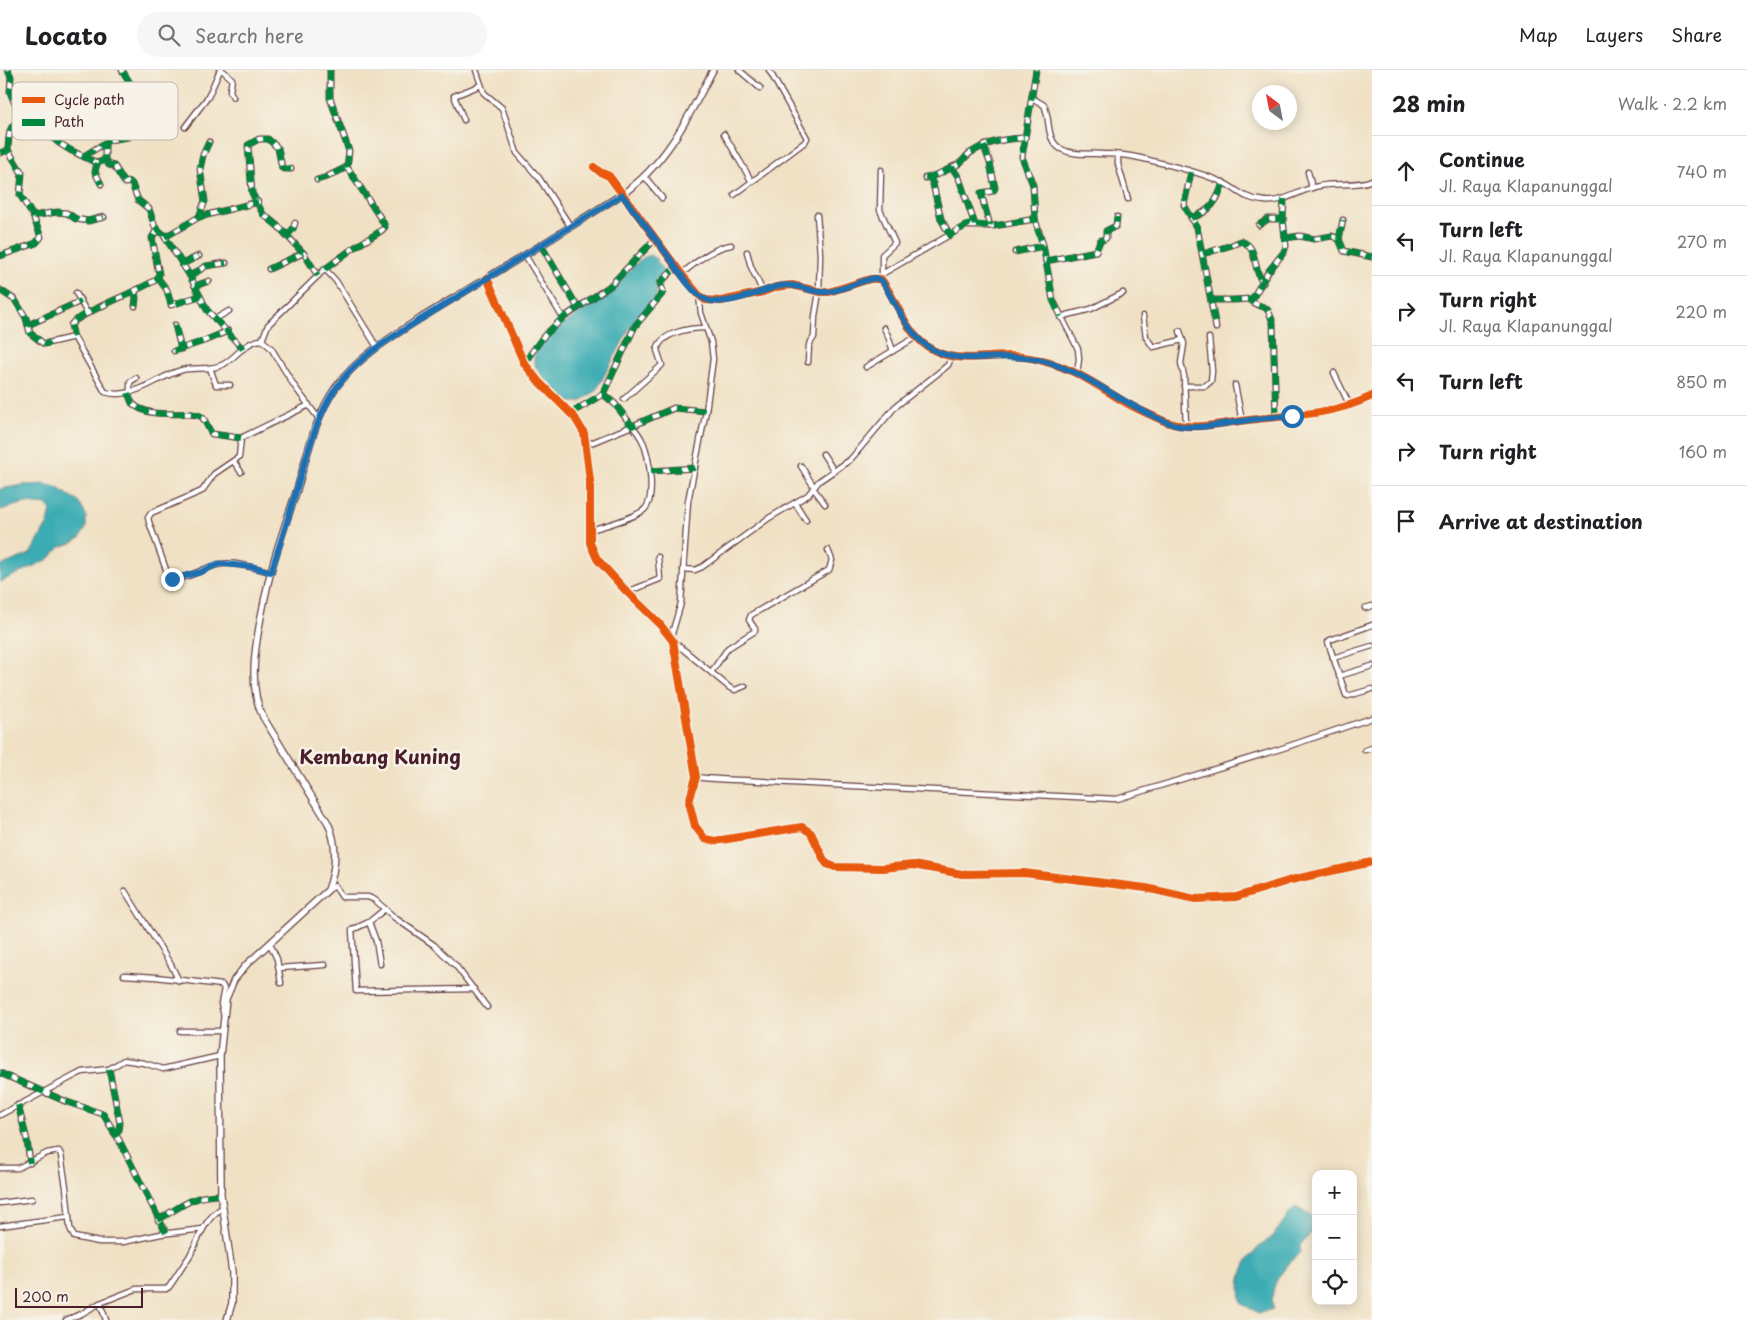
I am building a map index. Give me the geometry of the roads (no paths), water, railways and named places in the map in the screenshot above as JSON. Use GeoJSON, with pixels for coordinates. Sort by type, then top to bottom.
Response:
{"type":"FeatureCollection","features":[{"type":"Feature","properties":{"kind":"main road"},"geometry":{"type":"LineString","coordinates":[[228,1320],[232,1303],[232,1272],[221,1195],[220,1056],[226,998],[234,980],[246,965],[328,890],[333,877],[335,859],[332,832],[323,814],[269,728],[256,702],[254,682],[260,624],[271,572],[319,419],[343,378],[377,347],[622,195],[645,177],[669,148],[713,70]]}},
{"type":"Feature","properties":{"kind":"street"},"geometry":{"type":"LineString","coordinates":[[8,70],[12,97]]}},
{"type":"Feature","properties":{"kind":"street"},"geometry":{"type":"LineString","coordinates":[[122,70],[129,82]]}},
{"type":"Feature","properties":{"kind":"street"},"geometry":{"type":"LineString","coordinates":[[185,127],[208,97],[220,70],[232,79],[230,91],[233,97]]}},
{"type":"Feature","properties":{"kind":"street"},"geometry":{"type":"LineString","coordinates":[[262,340],[268,325],[325,269],[381,231],[384,227],[383,222],[347,167],[349,151],[330,98],[330,70]]}},
{"type":"Feature","properties":{"kind":"street"},"geometry":{"type":"LineString","coordinates":[[476,70],[486,96],[502,108],[517,153],[539,178],[570,226]]}},
{"type":"Feature","properties":{"kind":"street"},"geometry":{"type":"LineString","coordinates":[[739,70],[760,88]]}},
{"type":"Feature","properties":{"kind":"street"},"geometry":{"type":"LineString","coordinates":[[734,195],[805,142],[807,138],[769,70]]}},
{"type":"Feature","properties":{"kind":"street"},"geometry":{"type":"LineString","coordinates":[[1036,70],[1022,157],[1033,185],[1035,219],[1043,246],[1053,300],[1060,317],[1078,348],[1077,373]]}},
{"type":"Feature","properties":{"kind":"street"},"geometry":{"type":"LineString","coordinates":[[464,120],[454,96],[481,85]]}},
{"type":"Feature","properties":{"kind":"street"},"geometry":{"type":"LineString","coordinates":[[1032,98],[1044,105],[1051,138],[1063,150],[1080,154],[1105,154],[1138,158],[1223,182],[1244,197],[1264,201],[1284,198],[1322,185],[1372,180]]}},
{"type":"Feature","properties":{"kind":"street"},"geometry":{"type":"LineString","coordinates":[[0,256],[39,241],[41,235],[33,216],[20,196],[22,173],[8,150],[10,129],[12,126]]}},
{"type":"Feature","properties":{"kind":"street"},"geometry":{"type":"LineString","coordinates":[[724,134],[752,182]]}},
{"type":"Feature","properties":{"kind":"street"},"geometry":{"type":"LineString","coordinates":[[950,235],[941,220],[933,184],[928,178],[960,163],[970,152],[984,146],[1001,139],[1024,138]]}},
{"type":"Feature","properties":{"kind":"street"},"geometry":{"type":"LineString","coordinates":[[291,169],[282,168],[278,148],[268,139],[259,139],[248,145],[252,193],[263,214],[303,253],[318,276]]}},
{"type":"Feature","properties":{"kind":"street"},"geometry":{"type":"LineString","coordinates":[[56,140],[70,150],[97,163],[105,160]]}},
{"type":"Feature","properties":{"kind":"street"},"geometry":{"type":"LineString","coordinates":[[84,156],[109,140]]}},
{"type":"Feature","properties":{"kind":"street"},"geometry":{"type":"LineString","coordinates":[[199,217],[205,201],[200,169],[203,155],[209,142]]}},
{"type":"Feature","properties":{"kind":"street"},"geometry":{"type":"LineString","coordinates":[[105,143],[105,160],[109,165],[114,166],[125,183],[130,182],[132,184],[138,200],[149,209],[157,229],[165,237],[190,276],[207,310],[243,349]]}},
{"type":"Feature","properties":{"kind":"street"},"geometry":{"type":"LineString","coordinates":[[984,146],[990,163],[995,189],[981,193],[990,226]]}},
{"type":"Feature","properties":{"kind":"street"},"geometry":{"type":"LineString","coordinates":[[0,153],[8,150]]}},
{"type":"Feature","properties":{"kind":"street"},"geometry":{"type":"LineString","coordinates":[[1118,156],[1119,168],[1128,199]]}},
{"type":"Feature","properties":{"kind":"street"},"geometry":{"type":"LineString","coordinates":[[97,163],[95,172],[101,184]]}},
{"type":"Feature","properties":{"kind":"street"},"geometry":{"type":"LineString","coordinates":[[317,180],[347,167]]}},
{"type":"Feature","properties":{"kind":"street"},"geometry":{"type":"LineString","coordinates":[[594,167],[609,176],[681,274],[699,295],[709,301],[721,301],[764,292],[776,287],[792,285],[819,292],[838,290],[881,277],[933,243],[965,226],[990,226],[1035,219]]}},
{"type":"Feature","properties":{"kind":"street"},"geometry":{"type":"LineString","coordinates":[[952,167],[959,178],[976,225]]}},
{"type":"Feature","properties":{"kind":"street"},"geometry":{"type":"LineString","coordinates":[[881,170],[880,210],[895,243],[882,255],[881,277],[916,337],[929,348],[952,358],[1009,356],[1032,358],[1060,366],[1077,373],[1124,402],[1174,424],[1186,426],[1311,414],[1350,406],[1372,396]]}},
{"type":"Feature","properties":{"kind":"street"},"geometry":{"type":"LineString","coordinates":[[1191,172],[1184,205],[1197,227],[1216,328]]}},
{"type":"Feature","properties":{"kind":"street"},"geometry":{"type":"LineString","coordinates":[[1308,172],[1312,188]]}},
{"type":"Feature","properties":{"kind":"street"},"geometry":{"type":"LineString","coordinates":[[645,177],[662,198]]}},
{"type":"Feature","properties":{"kind":"street"},"geometry":{"type":"LineString","coordinates":[[1192,218],[1206,212],[1213,205],[1223,182]]}},
{"type":"Feature","properties":{"kind":"street"},"geometry":{"type":"LineString","coordinates":[[1251,299],[1268,272],[1284,252],[1286,246],[1283,219],[1284,198]]}},
{"type":"Feature","properties":{"kind":"street"},"geometry":{"type":"LineString","coordinates":[[165,237],[199,217],[258,202]]}},
{"type":"Feature","properties":{"kind":"street"},"geometry":{"type":"LineString","coordinates":[[33,216],[57,212],[67,213],[80,220],[88,221],[104,217]]}},
{"type":"Feature","properties":{"kind":"street"},"geometry":{"type":"LineString","coordinates":[[808,362],[809,345],[814,337],[819,292],[820,254],[817,215]]}},
{"type":"Feature","properties":{"kind":"street"},"geometry":{"type":"LineString","coordinates":[[1046,260],[1096,251],[1100,241],[1106,238],[1106,231],[1116,226],[1117,217]]}},
{"type":"Feature","properties":{"kind":"street"},"geometry":{"type":"LineString","coordinates":[[1259,225],[1268,219],[1283,219]]}},
{"type":"Feature","properties":{"kind":"street"},"geometry":{"type":"LineString","coordinates":[[1343,220],[1339,239],[1344,251],[1372,258]]}},
{"type":"Feature","properties":{"kind":"street"},"geometry":{"type":"LineString","coordinates":[[286,236],[293,229],[295,223]]}},
{"type":"Feature","properties":{"kind":"street"},"geometry":{"type":"LineString","coordinates":[[157,229],[152,238],[158,278],[167,290],[170,303],[172,306],[200,296]]}},
{"type":"Feature","properties":{"kind":"street"},"geometry":{"type":"LineString","coordinates":[[1285,238],[1300,236],[1314,239],[1327,236],[1339,239]]}},
{"type":"Feature","properties":{"kind":"street"},"geometry":{"type":"LineString","coordinates":[[524,363],[543,337],[563,318],[610,286],[655,239]]}},
{"type":"Feature","properties":{"kind":"street"},"geometry":{"type":"LineString","coordinates":[[1203,254],[1241,241],[1245,242],[1252,248],[1257,271],[1262,283]]}},
{"type":"Feature","properties":{"kind":"street"},"geometry":{"type":"LineString","coordinates":[[541,245],[578,308]]}},
{"type":"Feature","properties":{"kind":"street"},"geometry":{"type":"LineString","coordinates":[[681,274],[711,252],[722,246],[731,245]]}},
{"type":"Feature","properties":{"kind":"street"},"geometry":{"type":"LineString","coordinates":[[1015,252],[1043,246]]}},
{"type":"Feature","properties":{"kind":"street"},"geometry":{"type":"LineString","coordinates":[[747,252],[751,266],[764,292]]}},
{"type":"Feature","properties":{"kind":"street"},"geometry":{"type":"LineString","coordinates":[[269,269],[303,253]]}},
{"type":"Feature","properties":{"kind":"street"},"geometry":{"type":"LineString","coordinates":[[525,255],[563,318]]}},
{"type":"Feature","properties":{"kind":"street"},"geometry":{"type":"LineString","coordinates":[[182,264],[199,256]]}},
{"type":"Feature","properties":{"kind":"street"},"geometry":{"type":"LineString","coordinates":[[190,276],[206,266],[226,263]]}},
{"type":"Feature","properties":{"kind":"street"},"geometry":{"type":"LineString","coordinates":[[571,413],[603,394],[635,326],[662,294],[663,291],[660,283],[676,267]]}},
{"type":"Feature","properties":{"kind":"street"},"geometry":{"type":"LineString","coordinates":[[325,269],[336,281],[377,347]]}},
{"type":"Feature","properties":{"kind":"street"},"geometry":{"type":"LineString","coordinates":[[158,278],[135,291],[86,313],[71,323],[74,337],[106,392],[110,394],[129,392],[154,383],[180,370],[210,368],[223,364],[251,342],[262,340]]}},
{"type":"Feature","properties":{"kind":"street"},"geometry":{"type":"LineString","coordinates":[[487,278],[524,363],[538,381],[571,413],[580,426],[586,445],[590,480],[590,543],[594,553],[627,592],[672,639],[725,684],[735,690],[745,686]]}},
{"type":"Feature","properties":{"kind":"street"},"geometry":{"type":"LineString","coordinates":[[195,286],[209,281]]}},
{"type":"Feature","properties":{"kind":"street"},"geometry":{"type":"LineString","coordinates":[[0,290],[13,298],[26,318],[30,333],[44,344],[74,337]]}},
{"type":"Feature","properties":{"kind":"street"},"geometry":{"type":"LineString","coordinates":[[135,291],[135,306]]}},
{"type":"Feature","properties":{"kind":"street"},"geometry":{"type":"LineString","coordinates":[[1060,317],[1091,309],[1123,292]]}},
{"type":"Feature","properties":{"kind":"street"},"geometry":{"type":"LineString","coordinates":[[76,293],[86,313]]}},
{"type":"Feature","properties":{"kind":"street"},"geometry":{"type":"LineString","coordinates":[[699,295],[701,313],[711,342],[713,359],[706,412],[688,501],[681,604],[672,639],[696,777],[689,802],[691,817],[705,839],[715,841],[802,827],[811,833],[827,864],[835,867],[883,868],[914,865],[962,874],[1024,873],[1146,888],[1205,900],[1236,898],[1291,880],[1372,862]]}},
{"type":"Feature","properties":{"kind":"street"},"geometry":{"type":"LineString","coordinates":[[1211,300],[1251,299]]}},
{"type":"Feature","properties":{"kind":"street"},"geometry":{"type":"LineString","coordinates":[[1251,299],[1252,303],[1265,306],[1268,309],[1273,322],[1276,418]]}},
{"type":"Feature","properties":{"kind":"street"},"geometry":{"type":"LineString","coordinates":[[28,325],[81,301]]}},
{"type":"Feature","properties":{"kind":"street"},"geometry":{"type":"LineString","coordinates":[[215,319],[229,311]]}},
{"type":"Feature","properties":{"kind":"street"},"geometry":{"type":"LineString","coordinates":[[1143,316],[1146,337],[1153,347],[1182,340]]}},
{"type":"Feature","properties":{"kind":"street"},"geometry":{"type":"LineString","coordinates":[[175,325],[181,349]]}},
{"type":"Feature","properties":{"kind":"street"},"geometry":{"type":"LineString","coordinates":[[624,399],[662,364],[656,350],[660,344],[674,334],[684,330],[706,328]]}},
{"type":"Feature","properties":{"kind":"street"},"geometry":{"type":"LineString","coordinates":[[884,328],[893,351]]}},
{"type":"Feature","properties":{"kind":"street"},"geometry":{"type":"LineString","coordinates":[[174,351],[228,331]]}},
{"type":"Feature","properties":{"kind":"street"},"geometry":{"type":"LineString","coordinates":[[1180,331],[1184,350],[1181,362],[1186,426]]}},
{"type":"Feature","properties":{"kind":"street"},"geometry":{"type":"LineString","coordinates":[[866,366],[916,337]]}},
{"type":"Feature","properties":{"kind":"street"},"geometry":{"type":"LineString","coordinates":[[1184,386],[1205,386],[1211,381],[1209,338]]}},
{"type":"Feature","properties":{"kind":"street"},"geometry":{"type":"LineString","coordinates":[[262,340],[271,348],[295,387],[319,419]]}},
{"type":"Feature","properties":{"kind":"street"},"geometry":{"type":"LineString","coordinates":[[683,569],[698,569],[768,518],[808,495],[819,480],[850,460],[895,407],[942,370],[952,358]]}},
{"type":"Feature","properties":{"kind":"street"},"geometry":{"type":"LineString","coordinates":[[210,368],[216,385],[230,385]]}},
{"type":"Feature","properties":{"kind":"street"},"geometry":{"type":"LineString","coordinates":[[1334,373],[1350,406]]}},
{"type":"Feature","properties":{"kind":"street"},"geometry":{"type":"LineString","coordinates":[[136,378],[130,382],[129,392],[134,406],[162,414],[197,415],[203,419],[212,434],[241,438],[309,405]]}},
{"type":"Feature","properties":{"kind":"street"},"geometry":{"type":"LineString","coordinates":[[1235,385],[1242,421]]}},
{"type":"Feature","properties":{"kind":"street"},"geometry":{"type":"LineString","coordinates":[[591,530],[640,512],[648,504],[650,491],[650,472],[643,442],[615,404],[603,394]]}},
{"type":"Feature","properties":{"kind":"street"},"geometry":{"type":"LineString","coordinates":[[586,445],[674,408],[706,412]]}},
{"type":"Feature","properties":{"kind":"street"},"geometry":{"type":"LineString","coordinates":[[241,438],[240,454],[234,462],[214,474],[200,492],[151,513],[148,518],[169,578],[201,572],[218,564],[253,567],[271,572]]}},
{"type":"Feature","properties":{"kind":"street"},"geometry":{"type":"LineString","coordinates":[[823,454],[834,471]]}},
{"type":"Feature","properties":{"kind":"street"},"geometry":{"type":"LineString","coordinates":[[234,462],[241,472]]}},
{"type":"Feature","properties":{"kind":"street"},"geometry":{"type":"LineString","coordinates":[[801,466],[825,504]]}},
{"type":"Feature","properties":{"kind":"street"},"geometry":{"type":"LineString","coordinates":[[650,472],[695,468]]}},
{"type":"Feature","properties":{"kind":"street"},"geometry":{"type":"LineString","coordinates":[[795,503],[806,520]]}},
{"type":"Feature","properties":{"kind":"street"},"geometry":{"type":"LineString","coordinates":[[712,672],[728,648],[755,631],[749,620],[751,615],[829,570],[832,560],[828,550]]}},
{"type":"Feature","properties":{"kind":"street"},"geometry":{"type":"LineString","coordinates":[[627,592],[649,582],[660,580],[658,557]]}},
{"type":"Feature","properties":{"kind":"street"},"geometry":{"type":"LineString","coordinates":[[1365,608],[1372,606]]}},
{"type":"Feature","properties":{"kind":"street"},"geometry":{"type":"LineString","coordinates":[[1372,625],[1328,642],[1344,693],[1348,696],[1372,689]]}},
{"type":"Feature","properties":{"kind":"street"},"geometry":{"type":"LineString","coordinates":[[1333,658],[1372,646]]}},
{"type":"Feature","properties":{"kind":"street"},"geometry":{"type":"LineString","coordinates":[[1339,676],[1372,666]]}},
{"type":"Feature","properties":{"kind":"street"},"geometry":{"type":"LineString","coordinates":[[696,777],[712,780],[754,780],[1117,799],[1280,749],[1372,718]]}},
{"type":"Feature","properties":{"kind":"street"},"geometry":{"type":"LineString","coordinates":[[1365,750],[1372,748]]}},
{"type":"Feature","properties":{"kind":"street"},"geometry":{"type":"LineString","coordinates":[[328,890],[335,886],[342,897],[372,898],[401,923],[440,949],[487,1007]]}},
{"type":"Feature","properties":{"kind":"street"},"geometry":{"type":"LineString","coordinates":[[125,891],[179,981]]}},
{"type":"Feature","properties":{"kind":"street"},"geometry":{"type":"LineString","coordinates":[[385,909],[369,922],[352,930],[356,991],[474,989]]}},
{"type":"Feature","properties":{"kind":"street"},"geometry":{"type":"LineString","coordinates":[[369,922],[378,949],[380,964]]}},
{"type":"Feature","properties":{"kind":"street"},"geometry":{"type":"LineString","coordinates":[[270,944],[275,953],[281,983]]}},
{"type":"Feature","properties":{"kind":"street"},"geometry":{"type":"LineString","coordinates":[[279,968],[325,965]]}},
{"type":"Feature","properties":{"kind":"street"},"geometry":{"type":"LineString","coordinates":[[124,975],[222,985],[224,989],[221,1004],[224,1016]]}},
{"type":"Feature","properties":{"kind":"street"},"geometry":{"type":"LineString","coordinates":[[180,1031],[222,1031]]}},
{"type":"Feature","properties":{"kind":"street"},"geometry":{"type":"LineString","coordinates":[[0,1114],[82,1072],[109,1069],[124,1060],[144,1063],[163,1069],[220,1056]]}},
{"type":"Feature","properties":{"kind":"street"},"geometry":{"type":"LineString","coordinates":[[109,1069],[120,1122],[119,1130],[114,1133]]}},
{"type":"Feature","properties":{"kind":"street"},"geometry":{"type":"LineString","coordinates":[[0,1074],[103,1114],[166,1233]]}},
{"type":"Feature","properties":{"kind":"street"},"geometry":{"type":"LineString","coordinates":[[18,1104],[27,1140],[30,1163]]}},
{"type":"Feature","properties":{"kind":"street"},"geometry":{"type":"LineString","coordinates":[[0,1168],[18,1168],[47,1153],[58,1150],[60,1152],[66,1187],[71,1234],[80,1239],[99,1242],[122,1242],[166,1233],[202,1229]]}},
{"type":"Feature","properties":{"kind":"street"},"geometry":{"type":"LineString","coordinates":[[158,1220],[194,1198],[206,1195],[221,1195]]}},
{"type":"Feature","properties":{"kind":"street"},"geometry":{"type":"LineString","coordinates":[[0,1203],[32,1199]]}},
{"type":"Feature","properties":{"kind":"street"},"geometry":{"type":"LineString","coordinates":[[66,1320],[82,1314],[100,1303],[136,1289],[166,1289],[169,1287],[189,1256],[202,1229],[212,1216],[222,1208]]}},
{"type":"Feature","properties":{"kind":"street"},"geometry":{"type":"LineString","coordinates":[[0,1226],[68,1217]]}},
{"type":"Feature","properties":{"kind":"street"},"geometry":{"type":"LineString","coordinates":[[100,1303],[106,1320]]}},
{"type":"Feature","properties":{"kind":"water"},"geometry":{"type":"Polygon","coordinates":[[[650,255],[656,259],[664,272],[655,284],[657,292],[655,299],[630,328],[596,391],[580,402],[570,402],[538,370],[534,359],[537,350],[568,321],[617,284],[634,265],[650,255]]]}},
{"type":"Feature","properties":{"kind":"water"},"geometry":{"type":"Polygon","coordinates":[[[45,484],[56,487],[78,501],[86,515],[86,528],[80,538],[60,547],[49,559],[0,582],[0,566],[30,554],[48,523],[51,510],[47,505],[25,503],[0,510],[0,489],[45,484]]]}},
{"type":"Feature","properties":{"kind":"water"},"geometry":{"type":"Polygon","coordinates":[[[1296,1207],[1312,1217],[1312,1233],[1300,1245],[1300,1252],[1275,1284],[1272,1299],[1273,1309],[1259,1313],[1242,1304],[1240,1288],[1242,1273],[1253,1253],[1274,1234],[1296,1207]]]}},
{"type":"Feature","properties":{"kind":"district","name":"Kembang Kuning"},"geometry":{"type":"Point","coordinates":[380,757]}}]}
